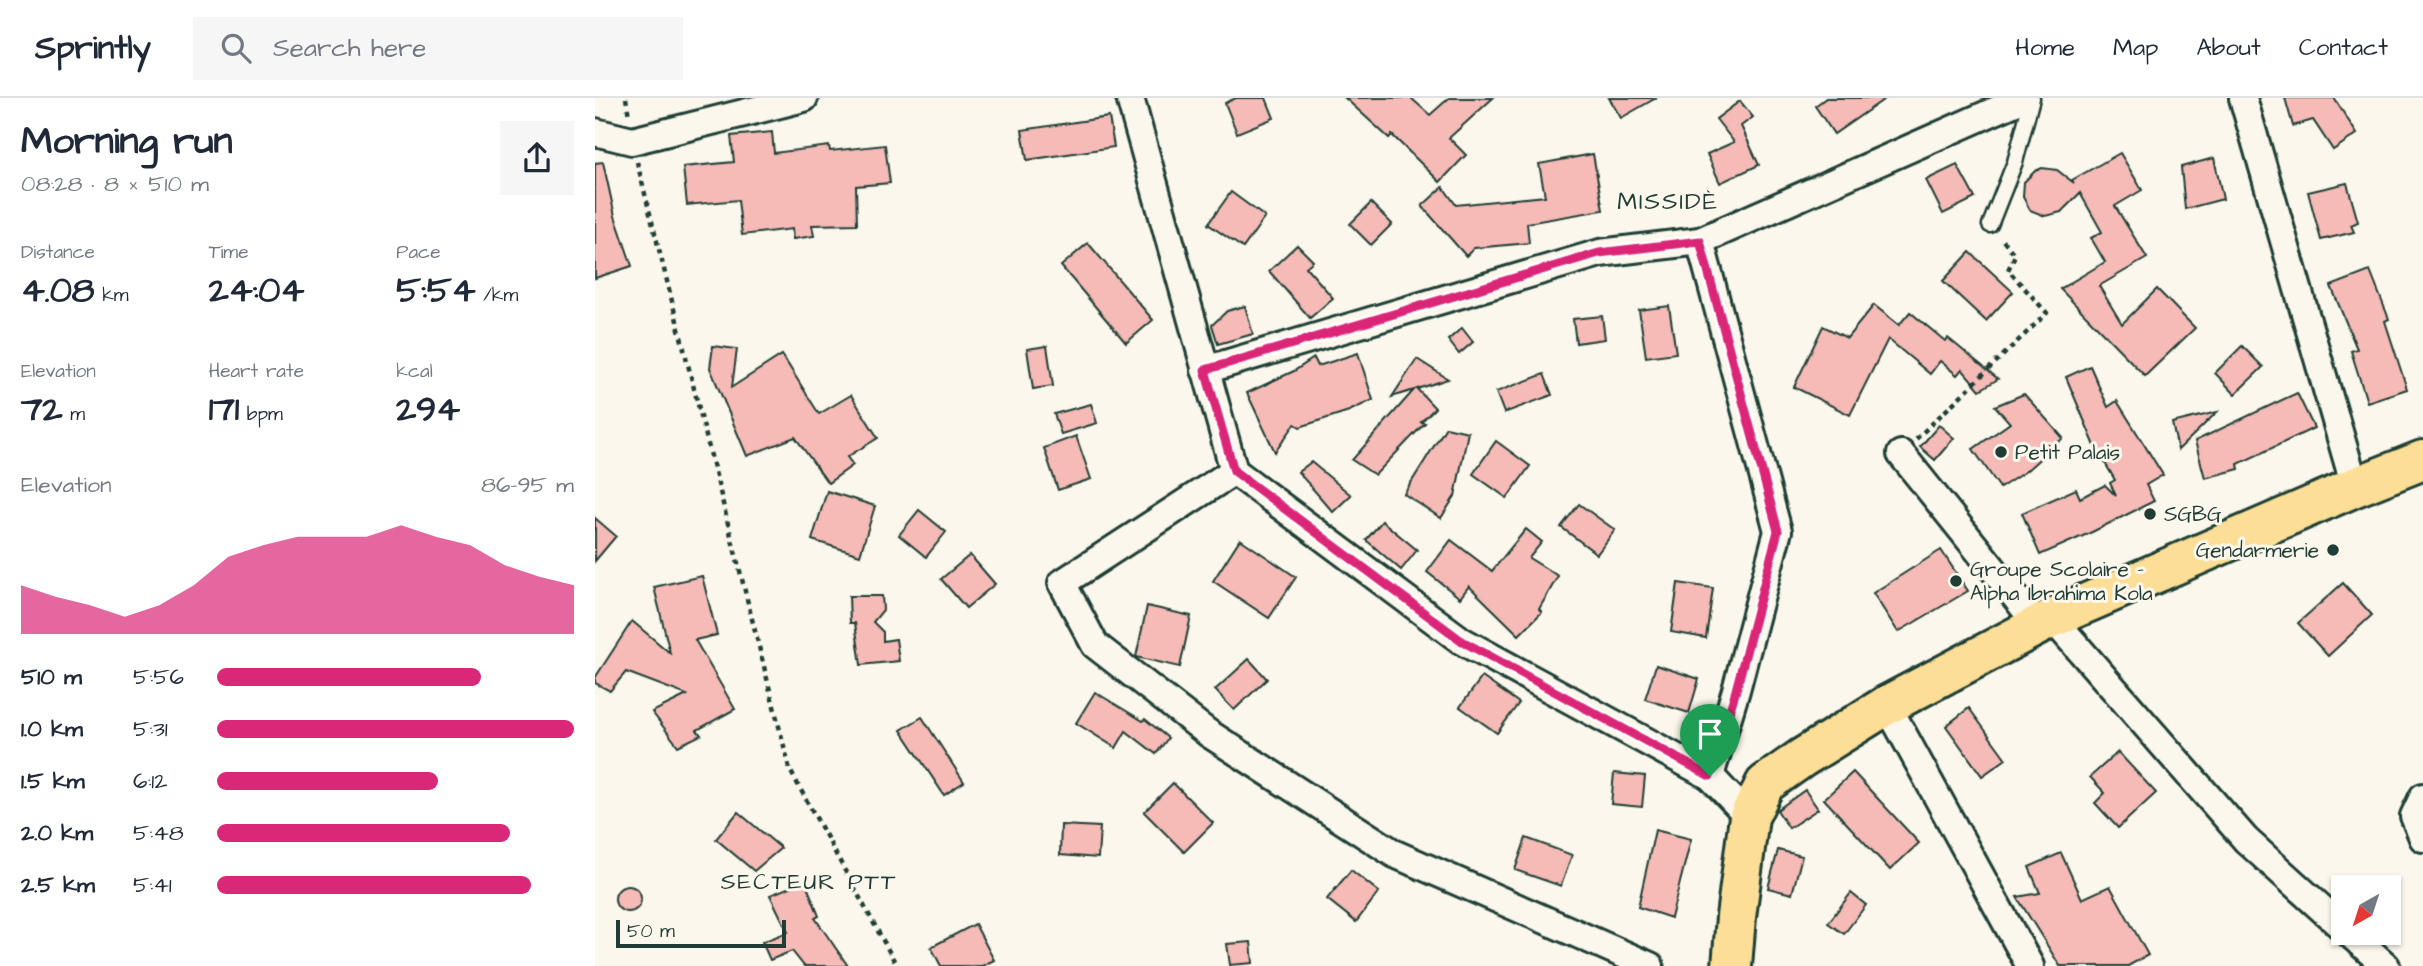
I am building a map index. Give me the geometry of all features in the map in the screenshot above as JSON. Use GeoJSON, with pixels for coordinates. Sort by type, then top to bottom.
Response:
{"type":"FeatureCollection","features":[{"type":"Feature","properties":{"kind":"main road"},"geometry":{"type":"LineString","coordinates":[[1732,966],[1749,817],[1765,784],[1887,705],[2045,622],[2355,487],[2417,471]]}},
{"type":"Feature","properties":{"kind":"street"},"geometry":{"type":"LineString","coordinates":[[595,132],[632,141],[804,98]]}},
{"type":"Feature","properties":{"kind":"street"},"geometry":{"type":"LineString","coordinates":[[1205,370],[1599,253],[1700,241],[2024,98]]}},
{"type":"Feature","properties":{"kind":"street"},"geometry":{"type":"LineString","coordinates":[[2243,98],[2355,487]]}},
{"type":"Feature","properties":{"kind":"street"},"geometry":{"type":"LineString","coordinates":[[1125,102],[1234,471],[1462,641],[1710,776],[1749,817]]}},
{"type":"Feature","properties":{"kind":"street"},"geometry":{"type":"LineString","coordinates":[[1700,241],[1778,531],[1710,776]]}},
{"type":"Feature","properties":{"kind":"street"},"geometry":{"type":"LineString","coordinates":[[1901,454],[2045,622],[2246,840],[2331,917]]}},
{"type":"Feature","properties":{"kind":"street"},"geometry":{"type":"LineString","coordinates":[[1234,471],[1062,583],[1095,645],[1208,733],[1395,854],[1650,966]]}},
{"type":"Feature","properties":{"kind":"street"},"geometry":{"type":"LineString","coordinates":[[1887,705],[2030,966]]}},
{"type":"Feature","properties":{"kind":"street"},"geometry":{"type":"LineString","coordinates":[[2423,797],[2414,816],[2423,838]]}},
{"type":"Feature","properties":{"kind":"street"},"geometry":{"type":"LineString","coordinates":[[2362,945],[2386,966]]}},
{"type":"Feature","properties":{"kind":"lane"},"geometry":{"type":"LineString","coordinates":[[1990,225],[2015,162],[2032,98]]}},
{"type":"Feature","properties":{"kind":"path"},"geometry":{"type":"LineString","coordinates":[[627,98],[632,141],[790,770],[897,966]]}},
{"type":"Feature","properties":{"kind":"path"},"geometry":{"type":"LineString","coordinates":[[1901,454],[2047,313],[2008,270],[2015,255],[1990,225]]}},
{"type":"Feature","properties":{"kind":"building"},"geometry":{"type":"Polygon","coordinates":[[[1236,98],[1266,98],[1274,118],[1237,133],[1225,103],[1236,98]]]}},
{"type":"Feature","properties":{"kind":"building"},"geometry":{"type":"Polygon","coordinates":[[[1345,98],[1411,98],[1430,115],[1449,98],[1493,98],[1449,138],[1466,155],[1440,182],[1392,135],[1389,138],[1345,98]]]}},
{"type":"Feature","properties":{"kind":"building"},"geometry":{"type":"Polygon","coordinates":[[[1609,98],[1656,98],[1621,118],[1609,98]]]}},
{"type":"Feature","properties":{"kind":"building"},"geometry":{"type":"Polygon","coordinates":[[[1826,98],[1886,98],[1834,134],[1815,106],[1826,98]]]}},
{"type":"Feature","properties":{"kind":"building"},"geometry":{"type":"Polygon","coordinates":[[[2285,98],[2334,98],[2357,134],[2333,150],[2313,120],[2293,126],[2285,98]]]}},
{"type":"Feature","properties":{"kind":"building"},"geometry":{"type":"Polygon","coordinates":[[[1740,101],[1753,117],[1741,126],[1759,165],[1720,183],[1707,154],[1734,142],[1716,119],[1740,101]]]}},
{"type":"Feature","properties":{"kind":"building"},"geometry":{"type":"Polygon","coordinates":[[[1109,117],[1114,147],[1027,160],[1022,130],[1109,117]]]}},
{"type":"Feature","properties":{"kind":"building"},"geometry":{"type":"Polygon","coordinates":[[[772,132],[774,153],[829,146],[830,151],[885,145],[890,183],[856,186],[857,224],[812,225],[814,236],[793,239],[792,229],[742,235],[738,200],[687,205],[683,167],[734,162],[731,136],[772,132]]]}},
{"type":"Feature","properties":{"kind":"building"},"geometry":{"type":"Polygon","coordinates":[[[2120,153],[2142,190],[2115,206],[2147,258],[2099,286],[2122,324],[2157,289],[2195,328],[2145,376],[2060,289],[2105,262],[2091,238],[2102,232],[2080,193],[2061,212],[2045,216],[2030,210],[2023,197],[2024,182],[2035,171],[2042,168],[2057,170],[2074,183],[2072,180],[2120,153]]]}},
{"type":"Feature","properties":{"kind":"building"},"geometry":{"type":"Polygon","coordinates":[[[1593,154],[1603,210],[1527,223],[1529,243],[1474,248],[1466,256],[1422,206],[1443,187],[1456,205],[1545,196],[1539,164],[1593,154]]]}},
{"type":"Feature","properties":{"kind":"building"},"geometry":{"type":"Polygon","coordinates":[[[2214,158],[2223,199],[2185,209],[2181,167],[2214,158]]]}},
{"type":"Feature","properties":{"kind":"building"},"geometry":{"type":"Polygon","coordinates":[[[603,162],[615,216],[632,266],[595,278],[595,163],[603,162]]]}},
{"type":"Feature","properties":{"kind":"building"},"geometry":{"type":"Polygon","coordinates":[[[1957,165],[1975,198],[1943,214],[1926,180],[1957,165]]]}},
{"type":"Feature","properties":{"kind":"building"},"geometry":{"type":"Polygon","coordinates":[[[2347,183],[2358,222],[2351,225],[2354,232],[2321,240],[2308,192],[2347,183]]]}},
{"type":"Feature","properties":{"kind":"building"},"geometry":{"type":"Polygon","coordinates":[[[1231,192],[1265,217],[1243,248],[1208,224],[1231,192]]]}},
{"type":"Feature","properties":{"kind":"building"},"geometry":{"type":"Polygon","coordinates":[[[1371,203],[1392,224],[1371,245],[1350,224],[1371,203]]]}},
{"type":"Feature","properties":{"kind":"building"},"geometry":{"type":"Polygon","coordinates":[[[1088,243],[1153,320],[1126,343],[1061,266],[1088,243]]]}},
{"type":"Feature","properties":{"kind":"building"},"geometry":{"type":"Polygon","coordinates":[[[1297,245],[1313,261],[1306,267],[1333,298],[1310,318],[1269,271],[1297,245]]]}},
{"type":"Feature","properties":{"kind":"building"},"geometry":{"type":"Polygon","coordinates":[[[1970,252],[2013,292],[1986,321],[1943,281],[1970,252]]]}},
{"type":"Feature","properties":{"kind":"building"},"geometry":{"type":"Polygon","coordinates":[[[2370,271],[2389,319],[2385,321],[2407,389],[2367,402],[2351,351],[2357,349],[2331,286],[2370,271]]]}},
{"type":"Feature","properties":{"kind":"building"},"geometry":{"type":"Polygon","coordinates":[[[1874,305],[1899,325],[1910,312],[1945,341],[1948,338],[1998,379],[1980,390],[1962,369],[1957,375],[1940,361],[1930,374],[1888,339],[1850,415],[1794,387],[1823,326],[1847,338],[1874,305]]]}},
{"type":"Feature","properties":{"kind":"building"},"geometry":{"type":"Polygon","coordinates":[[[1245,306],[1253,334],[1218,344],[1212,325],[1227,311],[1245,306]]]}},
{"type":"Feature","properties":{"kind":"building"},"geometry":{"type":"Polygon","coordinates":[[[1669,306],[1676,353],[1646,357],[1639,310],[1669,306]]]}},
{"type":"Feature","properties":{"kind":"building"},"geometry":{"type":"Polygon","coordinates":[[[1602,316],[1605,339],[1576,343],[1573,319],[1602,316]]]}},
{"type":"Feature","properties":{"kind":"building"},"geometry":{"type":"Polygon","coordinates":[[[1462,328],[1473,342],[1459,354],[1448,340],[1462,328]]]}},
{"type":"Feature","properties":{"kind":"building"},"geometry":{"type":"Polygon","coordinates":[[[713,346],[737,349],[732,387],[782,355],[819,414],[851,395],[878,438],[847,457],[853,465],[828,483],[795,437],[747,456],[710,368],[713,346]]]}},
{"type":"Feature","properties":{"kind":"building"},"geometry":{"type":"Polygon","coordinates":[[[1047,346],[1053,386],[1033,389],[1027,349],[1047,346]]]}},
{"type":"Feature","properties":{"kind":"building"},"geometry":{"type":"Polygon","coordinates":[[[2242,346],[2263,367],[2235,394],[2215,373],[2242,346]]]}},
{"type":"Feature","properties":{"kind":"building"},"geometry":{"type":"Polygon","coordinates":[[[1358,353],[1373,400],[1300,427],[1295,424],[1275,452],[1247,393],[1294,371],[1314,358],[1318,366],[1358,353]]]}},
{"type":"Feature","properties":{"kind":"building"},"geometry":{"type":"Polygon","coordinates":[[[1417,359],[1448,379],[1417,389],[1435,408],[1421,422],[1425,423],[1375,475],[1352,460],[1414,390],[1392,397],[1417,359]]]}},
{"type":"Feature","properties":{"kind":"building"},"geometry":{"type":"Polygon","coordinates":[[[2090,366],[2108,407],[2117,401],[2163,475],[2146,485],[2154,501],[2040,555],[2022,513],[2076,489],[2080,498],[2105,485],[2116,496],[2110,483],[2115,480],[2095,446],[2066,377],[2090,366]]]}},
{"type":"Feature","properties":{"kind":"building"},"geometry":{"type":"Polygon","coordinates":[[[1544,374],[1552,395],[1504,413],[1496,392],[1544,374]]]}},
{"type":"Feature","properties":{"kind":"building"},"geometry":{"type":"Polygon","coordinates":[[[2297,393],[2314,428],[2238,464],[2239,469],[2205,478],[2195,441],[2297,393]]]}},
{"type":"Feature","properties":{"kind":"building"},"geometry":{"type":"Polygon","coordinates":[[[2024,394],[2063,438],[2026,471],[2000,488],[1973,449],[2010,423],[1995,406],[2024,394]]]}},
{"type":"Feature","properties":{"kind":"building"},"geometry":{"type":"Polygon","coordinates":[[[1091,404],[1097,423],[1061,434],[1054,414],[1091,404]]]}},
{"type":"Feature","properties":{"kind":"building"},"geometry":{"type":"Polygon","coordinates":[[[2217,412],[2178,450],[2172,423],[2217,412]]]}},
{"type":"Feature","properties":{"kind":"building"},"geometry":{"type":"Polygon","coordinates":[[[1939,425],[1954,438],[1935,460],[1920,447],[1939,425]]]}},
{"type":"Feature","properties":{"kind":"building"},"geometry":{"type":"Polygon","coordinates":[[[1446,427],[1468,432],[1455,496],[1441,518],[1404,494],[1446,427]]]}},
{"type":"Feature","properties":{"kind":"building"},"geometry":{"type":"Polygon","coordinates":[[[1076,436],[1091,479],[1058,490],[1044,448],[1076,436]]]}},
{"type":"Feature","properties":{"kind":"building"},"geometry":{"type":"Polygon","coordinates":[[[1496,441],[1530,466],[1507,498],[1473,474],[1496,441]]]}},
{"type":"Feature","properties":{"kind":"building"},"geometry":{"type":"Polygon","coordinates":[[[1311,462],[1351,495],[1333,512],[1298,472],[1311,462]]]}},
{"type":"Feature","properties":{"kind":"building"},"geometry":{"type":"Polygon","coordinates":[[[827,491],[875,506],[860,555],[812,540],[827,491]]]}},
{"type":"Feature","properties":{"kind":"building"},"geometry":{"type":"Polygon","coordinates":[[[1579,504],[1615,530],[1597,554],[1561,527],[1579,504]]]}},
{"type":"Feature","properties":{"kind":"building"},"geometry":{"type":"Polygon","coordinates":[[[919,510],[946,532],[926,557],[899,535],[919,510]]]}},
{"type":"Feature","properties":{"kind":"building"},"geometry":{"type":"Polygon","coordinates":[[[595,518],[616,536],[595,561],[595,518]]]}},
{"type":"Feature","properties":{"kind":"building"},"geometry":{"type":"Polygon","coordinates":[[[1382,521],[1417,550],[1401,570],[1366,540],[1382,521]]]}},
{"type":"Feature","properties":{"kind":"building"},"geometry":{"type":"Polygon","coordinates":[[[1526,529],[1542,542],[1529,558],[1558,576],[1539,609],[1542,612],[1519,635],[1469,586],[1460,598],[1427,572],[1451,540],[1492,571],[1526,529]]]}},
{"type":"Feature","properties":{"kind":"building"},"geometry":{"type":"Polygon","coordinates":[[[1240,539],[1296,577],[1269,618],[1213,581],[1240,539]]]}},
{"type":"Feature","properties":{"kind":"building"},"geometry":{"type":"Polygon","coordinates":[[[1941,550],[1968,591],[1898,632],[1873,593],[1941,550]]]}},
{"type":"Feature","properties":{"kind":"building"},"geometry":{"type":"Polygon","coordinates":[[[970,555],[995,584],[966,608],[941,579],[970,555]]]}},
{"type":"Feature","properties":{"kind":"building"},"geometry":{"type":"Polygon","coordinates":[[[702,576],[717,635],[695,640],[735,709],[697,730],[701,735],[678,746],[652,712],[687,695],[626,672],[610,691],[595,683],[595,678],[632,621],[670,653],[654,587],[702,576]]]}},
{"type":"Feature","properties":{"kind":"building"},"geometry":{"type":"Polygon","coordinates":[[[1678,583],[1713,588],[1706,638],[1671,632],[1678,583]]]}},
{"type":"Feature","properties":{"kind":"building"},"geometry":{"type":"Polygon","coordinates":[[[2343,583],[2372,615],[2328,656],[2298,623],[2343,583]]]}},
{"type":"Feature","properties":{"kind":"building"},"geometry":{"type":"Polygon","coordinates":[[[849,596],[882,596],[883,610],[873,622],[883,632],[883,641],[896,639],[899,661],[861,665],[855,623],[850,623],[849,596]]]}},
{"type":"Feature","properties":{"kind":"building"},"geometry":{"type":"Polygon","coordinates":[[[1147,606],[1191,616],[1180,667],[1136,657],[1147,606]]]}},
{"type":"Feature","properties":{"kind":"building"},"geometry":{"type":"Polygon","coordinates":[[[1249,659],[1267,679],[1234,710],[1215,690],[1249,659]]]}},
{"type":"Feature","properties":{"kind":"building"},"geometry":{"type":"Polygon","coordinates":[[[1656,665],[1699,679],[1689,713],[1645,699],[1656,665]]]}},
{"type":"Feature","properties":{"kind":"building"},"geometry":{"type":"Polygon","coordinates":[[[1482,677],[1519,703],[1497,733],[1460,707],[1482,677]]]}},
{"type":"Feature","properties":{"kind":"building"},"geometry":{"type":"Polygon","coordinates":[[[1095,692],[1143,721],[1145,719],[1168,738],[1156,754],[1126,731],[1116,748],[1076,723],[1095,692]]]}},
{"type":"Feature","properties":{"kind":"building"},"geometry":{"type":"Polygon","coordinates":[[[1969,708],[2006,759],[1982,776],[1946,726],[1969,708]]]}},
{"type":"Feature","properties":{"kind":"building"},"geometry":{"type":"Polygon","coordinates":[[[922,717],[964,782],[944,795],[901,730],[922,717]]]}},
{"type":"Feature","properties":{"kind":"building"},"geometry":{"type":"Polygon","coordinates":[[[2118,752],[2156,793],[2118,828],[2095,803],[2105,793],[2090,777],[2118,752]]]}},
{"type":"Feature","properties":{"kind":"building"},"geometry":{"type":"Polygon","coordinates":[[[1853,772],[1919,843],[1890,870],[1824,799],[1853,772]]]}},
{"type":"Feature","properties":{"kind":"building"},"geometry":{"type":"Polygon","coordinates":[[[1614,773],[1645,776],[1642,807],[1611,804],[1614,773]]]}},
{"type":"Feature","properties":{"kind":"building"},"geometry":{"type":"Polygon","coordinates":[[[1173,783],[1213,823],[1184,852],[1144,812],[1173,783]]]}},
{"type":"Feature","properties":{"kind":"building"},"geometry":{"type":"Polygon","coordinates":[[[1805,790],[1818,809],[1789,828],[1777,810],[1805,790]]]}},
{"type":"Feature","properties":{"kind":"building"},"geometry":{"type":"Polygon","coordinates":[[[738,812],[781,848],[754,871],[716,839],[738,812]]]}},
{"type":"Feature","properties":{"kind":"building"},"geometry":{"type":"Polygon","coordinates":[[[1061,825],[1100,827],[1098,858],[1060,855],[1061,825]]]}},
{"type":"Feature","properties":{"kind":"building"},"geometry":{"type":"Polygon","coordinates":[[[1655,830],[1691,839],[1671,918],[1638,907],[1655,830]]]}},
{"type":"Feature","properties":{"kind":"building"},"geometry":{"type":"Polygon","coordinates":[[[1526,838],[1572,855],[1561,886],[1515,870],[1526,838]]]}},
{"type":"Feature","properties":{"kind":"building"},"geometry":{"type":"Polygon","coordinates":[[[1778,850],[1802,856],[1792,894],[1768,888],[1778,850]]]}},
{"type":"Feature","properties":{"kind":"building"},"geometry":{"type":"Polygon","coordinates":[[[2061,853],[2082,899],[2110,886],[2148,955],[2128,966],[2060,966],[2017,897],[2040,893],[2029,867],[2061,853]]]}},
{"type":"Feature","properties":{"kind":"building"},"geometry":{"type":"Polygon","coordinates":[[[1351,870],[1379,892],[1356,922],[1327,899],[1351,870]]]}},
{"type":"Feature","properties":{"kind":"building"},"geometry":{"type":"Polygon","coordinates":[[[805,881],[819,916],[815,918],[848,966],[804,966],[792,951],[770,960],[762,942],[788,932],[770,895],[805,881]]]}},
{"type":"Feature","properties":{"kind":"building"},"geometry":{"type":"Polygon","coordinates":[[[628,886],[638,889],[641,899],[638,909],[628,912],[618,909],[615,899],[618,889],[628,886]]]}},
{"type":"Feature","properties":{"kind":"building"},"geometry":{"type":"Polygon","coordinates":[[[1851,893],[1866,905],[1844,934],[1828,923],[1851,893]]]}},
{"type":"Feature","properties":{"kind":"building"},"geometry":{"type":"Polygon","coordinates":[[[975,924],[994,960],[982,966],[941,966],[931,947],[975,924]]]}},
{"type":"Feature","properties":{"kind":"building"},"geometry":{"type":"Polygon","coordinates":[[[1251,942],[1253,963],[1230,965],[1227,944],[1251,942]]]}},
{"type":"Feature","properties":{"kind":"place","name":"Petit Palais"},"geometry":{"type":"Point","coordinates":[2001,452]}},
{"type":"Feature","properties":{"kind":"place","name":"SGBG"},"geometry":{"type":"Point","coordinates":[2150,514]}},
{"type":"Feature","properties":{"kind":"place","name":"Gendarmerie"},"geometry":{"type":"Point","coordinates":[2333,550]}},
{"type":"Feature","properties":{"kind":"place","name":"Groupe Scolaire - Alpha Ibrahima Kola"},"geometry":{"type":"Point","coordinates":[1956,581]}},
{"type":"Feature","properties":{"kind":"district","name":"MISSIDÈ"},"geometry":{"type":"Point","coordinates":[1668,201]}},
{"type":"Feature","properties":{"kind":"district","name":"SECTEUR PTT"},"geometry":{"type":"Point","coordinates":[809,881]}},
{"type":"Feature","properties":{"kind":"route"},"geometry":{"type":"LineString","coordinates":[[1700,241],[1778,531],[1710,776],[1462,641],[1234,471],[1205,370],[1599,253],[1700,241]]}}]}
